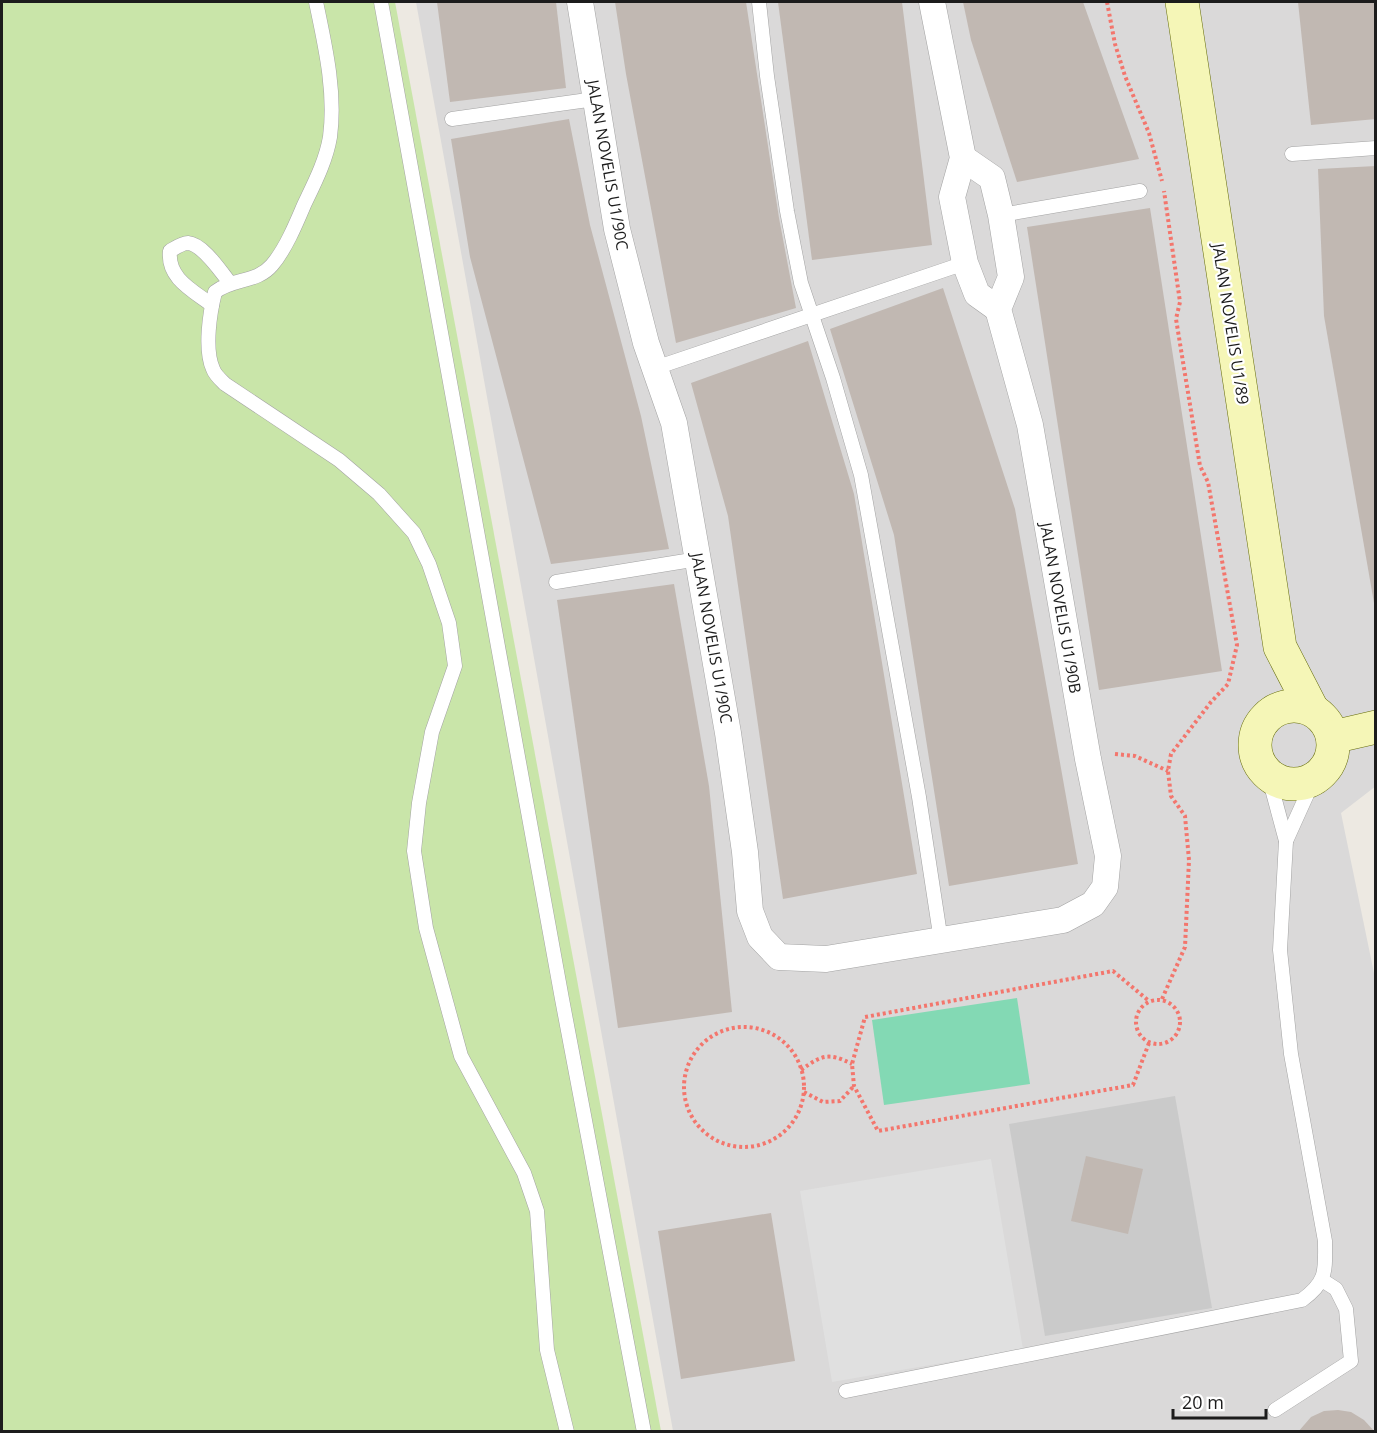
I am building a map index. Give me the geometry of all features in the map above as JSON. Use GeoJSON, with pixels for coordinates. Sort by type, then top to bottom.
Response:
{"type":"FeatureCollection","features":[{"type":"Feature","properties":{"kind":"street","name":"JALAN NOVELIS U1/90C"},"geometry":{"type":"LineString","coordinates":[[580,2],[617,229],[646,343],[674,423],[730,743],[745,852],[750,911],[760,937],[779,957],[826,959],[1063,920],[1092,904]]}},
{"type":"Feature","properties":{"kind":"street"},"geometry":{"type":"LineString","coordinates":[[932,2],[963,158],[952,197],[965,263],[977,294],[998,309],[1011,277],[1001,215],[992,178],[963,158]]}},
{"type":"Feature","properties":{"kind":"street","name":"JALAN NOVELIS U1/89"},"geometry":{"type":"LineString","coordinates":[[1182,2],[1280,647],[1312,709]]}},
{"type":"Feature","properties":{"kind":"street","name":"JALAN NOVELIS U1/90B"},"geometry":{"type":"LineString","coordinates":[[998,309],[1029,425],[1088,759],[1108,856],[1105,887],[1092,904]]}},
{"type":"Feature","properties":{"kind":"street","name":"JALAN NOVELIS U1/89"},"geometry":{"type":"LineString","coordinates":[[1266,717],[1280,647]]}},
{"type":"Feature","properties":{"kind":"street"},"geometry":{"type":"LineString","coordinates":[[1288,706],[1312,709],[1322,716],[1333,737],[1334,750],[1324,772],[1302,784],[1290,785],[1268,774],[1260,764],[1255,746],[1259,727],[1266,717],[1276,709],[1288,706]]}},
{"type":"Feature","properties":{"kind":"street"},"geometry":{"type":"LineString","coordinates":[[1333,737],[1376,727]]}},
{"type":"Feature","properties":{"kind":"lane"},"geometry":{"type":"LineString","coordinates":[[316,2],[326,51],[332,105],[330,138],[322,165],[296,225],[272,265],[255,278],[230,283],[215,292],[208,328],[211,364],[214,372],[225,384],[339,460],[379,494],[414,533],[429,564],[449,623],[454,666],[432,732],[419,803],[414,851],[426,928],[461,1056],[524,1173],[537,1211],[547,1350],[567,1431]]}},
{"type":"Feature","properties":{"kind":"lane"},"geometry":{"type":"LineString","coordinates":[[381,2],[558,976],[645,1431]]}},
{"type":"Feature","properties":{"kind":"lane"},"geometry":{"type":"LineString","coordinates":[[759,2],[767,76],[787,211],[801,283],[833,378],[861,475],[919,797],[941,941]]}},
{"type":"Feature","properties":{"kind":"lane"},"geometry":{"type":"LineString","coordinates":[[452,119],[595,99]]}},
{"type":"Feature","properties":{"kind":"lane"},"geometry":{"type":"LineString","coordinates":[[1293,154],[1376,148]]}},
{"type":"Feature","properties":{"kind":"lane"},"geometry":{"type":"LineString","coordinates":[[1001,215],[1140,190]]}},
{"type":"Feature","properties":{"kind":"lane"},"geometry":{"type":"LineString","coordinates":[[212,305],[174,275],[169,262],[170,251],[185,243],[191,243],[204,252],[230,283]]}},
{"type":"Feature","properties":{"kind":"lane"},"geometry":{"type":"LineString","coordinates":[[655,368],[965,263]]}},
{"type":"Feature","properties":{"kind":"lane"},"geometry":{"type":"LineString","coordinates":[[556,582],[698,559]]}},
{"type":"Feature","properties":{"kind":"lane"},"geometry":{"type":"LineString","coordinates":[[846,1391],[1302,1300],[1312,1293],[1322,1280],[1325,1268],[1325,1241],[1291,1054],[1280,950],[1286,841],[1268,774]]}},
{"type":"Feature","properties":{"kind":"lane"},"geometry":{"type":"LineString","coordinates":[[1286,841],[1314,779]]}},
{"type":"Feature","properties":{"kind":"lane"},"geometry":{"type":"LineString","coordinates":[[1275,1410],[1351,1361],[1346,1309],[1336,1289],[1322,1280]]}},
{"type":"Feature","properties":{"kind":"path"},"geometry":{"type":"LineString","coordinates":[[1107,2],[1118,54],[1149,133],[1163,186],[1180,302],[1176,319],[1200,465],[1208,482],[1237,645],[1228,684],[1172,754],[1168,771],[1171,796],[1185,816],[1189,860],[1185,947],[1162,999]]}},
{"type":"Feature","properties":{"kind":"path"},"geometry":{"type":"LineString","coordinates":[[1088,759],[1114,754],[1135,756],[1168,771]]}},
{"type":"Feature","properties":{"kind":"path"},"geometry":{"type":"LineString","coordinates":[[1149,1001],[1113,971],[865,1017],[852,1064],[854,1086],[878,1131],[1133,1085],[1149,1043]]}},
{"type":"Feature","properties":{"kind":"path"},"geometry":{"type":"LineString","coordinates":[[1162,999],[1174,1005],[1180,1016],[1180,1029],[1173,1040],[1161,1045],[1149,1043],[1139,1034],[1136,1021],[1140,1009],[1149,1001],[1162,999]]}},
{"type":"Feature","properties":{"kind":"path"},"geometry":{"type":"LineString","coordinates":[[749,1026],[778,1037],[799,1061],[801,1070],[804,1092],[794,1122],[770,1143],[739,1148],[709,1137],[688,1113],[683,1082],[693,1052],[717,1031],[749,1026]]}},
{"type":"Feature","properties":{"kind":"path"},"geometry":{"type":"LineString","coordinates":[[801,1070],[815,1060],[829,1055],[852,1064]]}},
{"type":"Feature","properties":{"kind":"path"},"geometry":{"type":"LineString","coordinates":[[804,1092],[823,1102],[840,1101],[854,1086]]}},
{"type":"Feature","properties":{"kind":"shaded area"},"geometry":{"type":"Polygon","coordinates":[[[416,2],[1375,2],[1376,786],[1341,813],[1375,978],[1375,1431],[673,1431],[416,2]]]}},
{"type":"Feature","properties":{"kind":"shaded area"},"geometry":{"type":"Polygon","coordinates":[[[1175,1096],[1212,1308],[1045,1336],[1009,1124],[1175,1096]]]}},
{"type":"Feature","properties":{"kind":"shaded area"},"geometry":{"type":"Polygon","coordinates":[[[991,1159],[1023,1349],[832,1382],[800,1191],[991,1159]]]}},
{"type":"Feature","properties":{"kind":"green space"},"geometry":{"type":"Polygon","coordinates":[[[2,2],[395,2],[661,1431],[2,1432],[2,2]]]}},
{"type":"Feature","properties":{"kind":"green space"},"geometry":{"type":"Polygon","coordinates":[[[1017,998],[1030,1084],[884,1105],[872,1020],[1017,998]]]}},
{"type":"Feature","properties":{"kind":"building"},"geometry":{"type":"Polygon","coordinates":[[[437,2],[556,2],[566,88],[450,102],[437,2]]]}},
{"type":"Feature","properties":{"kind":"building"},"geometry":{"type":"Polygon","coordinates":[[[615,2],[746,2],[779,218],[796,308],[676,343],[626,74],[615,2]]]}},
{"type":"Feature","properties":{"kind":"building"},"geometry":{"type":"Polygon","coordinates":[[[778,2],[902,2],[932,245],[812,260],[778,2]]]}},
{"type":"Feature","properties":{"kind":"building"},"geometry":{"type":"Polygon","coordinates":[[[963,2],[1083,2],[1139,159],[1017,182],[971,40],[963,2]]]}},
{"type":"Feature","properties":{"kind":"building"},"geometry":{"type":"Polygon","coordinates":[[[1298,2],[1376,2],[1376,119],[1311,125],[1298,2]]]}},
{"type":"Feature","properties":{"kind":"building"},"geometry":{"type":"Polygon","coordinates":[[[569,119],[590,225],[641,416],[669,549],[551,564],[470,257],[451,139],[569,119]]]}},
{"type":"Feature","properties":{"kind":"building"},"geometry":{"type":"Polygon","coordinates":[[[1376,166],[1376,603],[1374,603],[1324,316],[1318,169],[1376,166]]]}},
{"type":"Feature","properties":{"kind":"building"},"geometry":{"type":"Polygon","coordinates":[[[1150,208],[1222,671],[1099,690],[1027,227],[1150,208]]]}},
{"type":"Feature","properties":{"kind":"building"},"geometry":{"type":"Polygon","coordinates":[[[943,288],[1015,509],[1078,864],[949,886],[894,535],[830,329],[943,288]]]}},
{"type":"Feature","properties":{"kind":"building"},"geometry":{"type":"Polygon","coordinates":[[[808,341],[854,494],[917,874],[783,899],[728,516],[691,383],[808,341]]]}},
{"type":"Feature","properties":{"kind":"building"},"geometry":{"type":"Polygon","coordinates":[[[674,584],[709,786],[732,1012],[618,1028],[557,600],[674,584]]]}},
{"type":"Feature","properties":{"kind":"building"},"geometry":{"type":"Polygon","coordinates":[[[1086,1156],[1143,1169],[1128,1234],[1071,1221],[1086,1156]]]}},
{"type":"Feature","properties":{"kind":"building"},"geometry":{"type":"Polygon","coordinates":[[[771,1213],[795,1361],[681,1379],[658,1231],[771,1213]]]}},
{"type":"Feature","properties":{"kind":"building"},"geometry":{"type":"Polygon","coordinates":[[[1324,1411],[1351,1412],[1364,1420],[1375,1432],[1298,1432],[1311,1417],[1324,1411]]]}}]}
